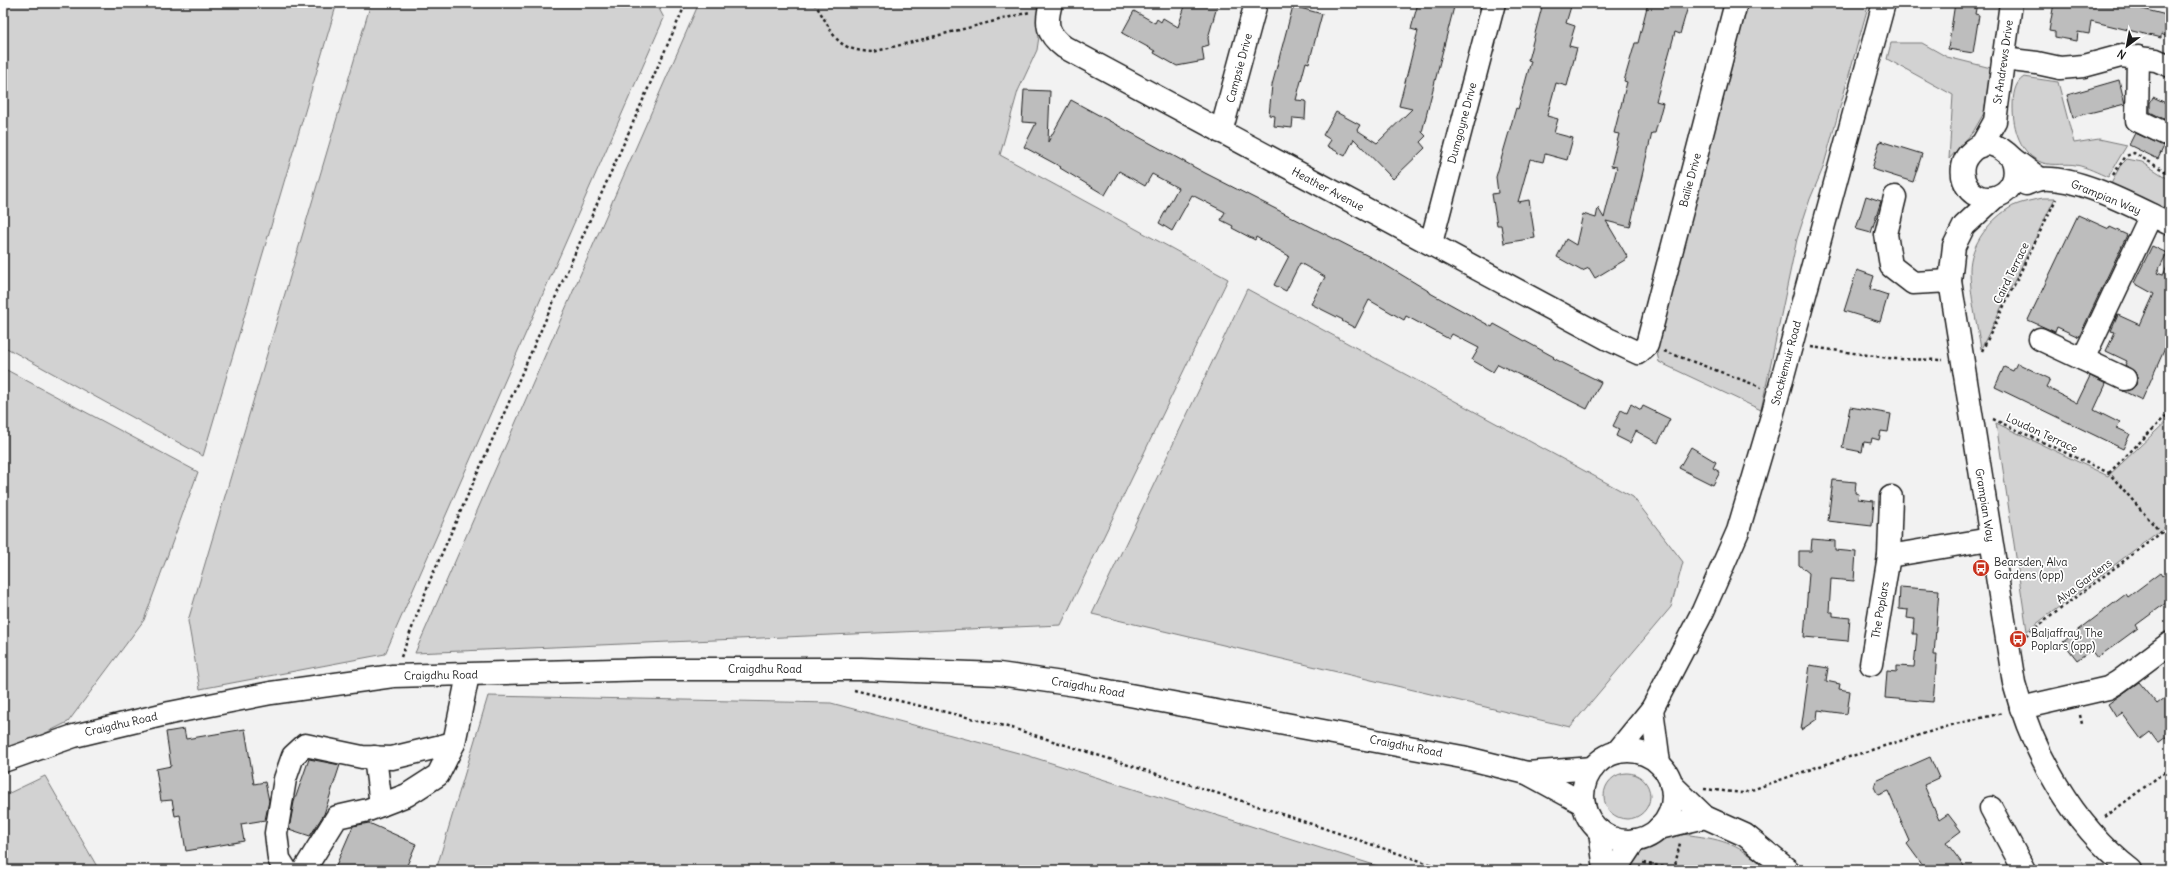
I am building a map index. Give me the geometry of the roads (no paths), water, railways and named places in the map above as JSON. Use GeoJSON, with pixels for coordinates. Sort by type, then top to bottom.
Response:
{"type":"FeatureCollection","features":[{"type":"Feature","properties":{"kind":"street","name":"Campsie Drive"},"geometry":{"type":"LineString","coordinates":[[1221,132],[1256,3]]}},
{"type":"Feature","properties":{"kind":"street","name":"Dumgoyne Drive"},"geometry":{"type":"LineString","coordinates":[[1431,243],[1494,3]]}},
{"type":"Feature","properties":{"kind":"street","name":"Bailie Drive"},"geometry":{"type":"LineString","coordinates":[[1642,349],[1736,3]]}},
{"type":"Feature","properties":{"kind":"street","name":"Stockiemuir Road"},"geometry":{"type":"LineString","coordinates":[[1617,752],[1652,709],[1703,611],[1738,531],[1772,416],[1884,3]]}},
{"type":"Feature","properties":{"kind":"street","name":"St Andrews Drive"},"geometry":{"type":"LineString","coordinates":[[1981,146],[1995,121],[2011,3]]}},
{"type":"Feature","properties":{"kind":"street","name":"Heather Avenue"},"geometry":{"type":"LineString","coordinates":[[1050,8],[1048,28],[1054,39],[1064,47],[1608,339],[1642,349]]}},
{"type":"Feature","properties":{"kind":"street"},"geometry":{"type":"LineString","coordinates":[[2003,59],[2037,63],[2060,68],[2084,66],[2121,56],[2138,57],[2170,66]]}},
{"type":"Feature","properties":{"kind":"street"},"geometry":{"type":"LineString","coordinates":[[2138,57],[2137,120],[2168,136]]}},
{"type":"Feature","properties":{"kind":"street","name":"St Andrews Drive"},"geometry":{"type":"LineString","coordinates":[[1995,121],[2008,153]]}},
{"type":"Feature","properties":{"kind":"street"},"geometry":{"type":"LineString","coordinates":[[1981,146],[1989,144],[2008,153],[2040,179]]}},
{"type":"Feature","properties":{"kind":"street","name":"Grampian Way"},"geometry":{"type":"LineString","coordinates":[[1964,226],[1966,185],[1962,170],[1964,162],[1974,149],[1981,146]]}},
{"type":"Feature","properties":{"kind":"street","name":"Grampian Way"},"geometry":{"type":"LineString","coordinates":[[2008,153],[2016,170],[2015,177],[2002,193],[1964,226],[1954,246],[1950,282],[1990,539],[2014,683],[2031,736],[2048,770],[2089,830],[2124,868]]}},
{"type":"Feature","properties":{"kind":"street","name":"Grampian Way"},"geometry":{"type":"LineString","coordinates":[[2002,193],[2040,179],[2064,181],[2082,185],[2170,224]]}},
{"type":"Feature","properties":{"kind":"street"},"geometry":{"type":"LineString","coordinates":[[1966,185],[1970,190],[1981,197],[2002,193]]}},
{"type":"Feature","properties":{"kind":"street"},"geometry":{"type":"LineString","coordinates":[[1895,197],[1886,234],[1891,266],[1913,283],[1950,282]]}},
{"type":"Feature","properties":{"kind":"street"},"geometry":{"type":"LineString","coordinates":[[2083,359],[2151,215]]}},
{"type":"Feature","properties":{"kind":"street"},"geometry":{"type":"LineString","coordinates":[[2040,339],[2125,379]]}},
{"type":"Feature","properties":{"kind":"street","name":"The Poplars"},"geometry":{"type":"LineString","coordinates":[[1871,664],[1889,556],[1890,497]]}},
{"type":"Feature","properties":{"kind":"street"},"geometry":{"type":"LineString","coordinates":[[1889,556],[1990,539]]}},
{"type":"Feature","properties":{"kind":"street"},"geometry":{"type":"LineString","coordinates":[[2021,708],[2108,688],[2170,643]]}},
{"type":"Feature","properties":{"kind":"street","name":"Craigdhu Road"},"geometry":{"type":"LineString","coordinates":[[3,761],[74,736],[170,713],[271,693],[393,676],[651,669],[762,668],[999,674],[1076,684],[1462,757],[1527,773],[1584,804]]}},
{"type":"Feature","properties":{"kind":"street"},"geometry":{"type":"LineString","coordinates":[[304,870],[337,817],[368,810],[407,795],[438,775],[454,742],[468,674]]}},
{"type":"Feature","properties":{"kind":"street"},"geometry":{"type":"LineString","coordinates":[[1652,709],[1659,764]]}},
{"type":"Feature","properties":{"kind":"street"},"geometry":{"type":"LineString","coordinates":[[286,870],[279,859],[276,832],[284,779],[293,756],[305,745],[362,757],[392,758],[454,742]]}},
{"type":"Feature","properties":{"kind":"street"},"geometry":{"type":"LineString","coordinates":[[1600,831],[1623,840],[1635,840],[1644,838],[1659,828],[1667,818],[1671,808],[1673,796],[1671,784],[1666,773],[1659,764],[1646,755],[1632,751],[1617,752],[1600,761],[1593,768],[1586,779],[1583,791],[1584,804],[1587,814],[1600,831],[1605,870]]}},
{"type":"Feature","properties":{"kind":"street"},"geometry":{"type":"LineString","coordinates":[[375,757],[381,805]]}},
{"type":"Feature","properties":{"kind":"street","name":"Craigdhu Road"},"geometry":{"type":"LineString","coordinates":[[1527,773],[1593,768]]}},
{"type":"Feature","properties":{"kind":"street"},"geometry":{"type":"LineString","coordinates":[[1671,784],[1705,818],[1745,835],[1788,870]]}},
{"type":"Feature","properties":{"kind":"street"},"geometry":{"type":"LineString","coordinates":[[1991,808],[2024,870]]}},
{"type":"Feature","properties":{"kind":"street"},"geometry":{"type":"LineString","coordinates":[[1659,828],[1705,818]]}},
{"type":"Feature","properties":{"kind":"street"},"geometry":{"type":"LineString","coordinates":[[1615,870],[1635,840]]}},
{"type":"Feature","properties":{"kind":"place","name":"Bearsden, Alva Gardens (opp)"},"geometry":{"type":"Point","coordinates":[1981,568]}},
{"type":"Feature","properties":{"kind":"place","name":"Baljaffray, The Poplars (opp)"},"geometry":{"type":"Point","coordinates":[2018,639]}}]}
